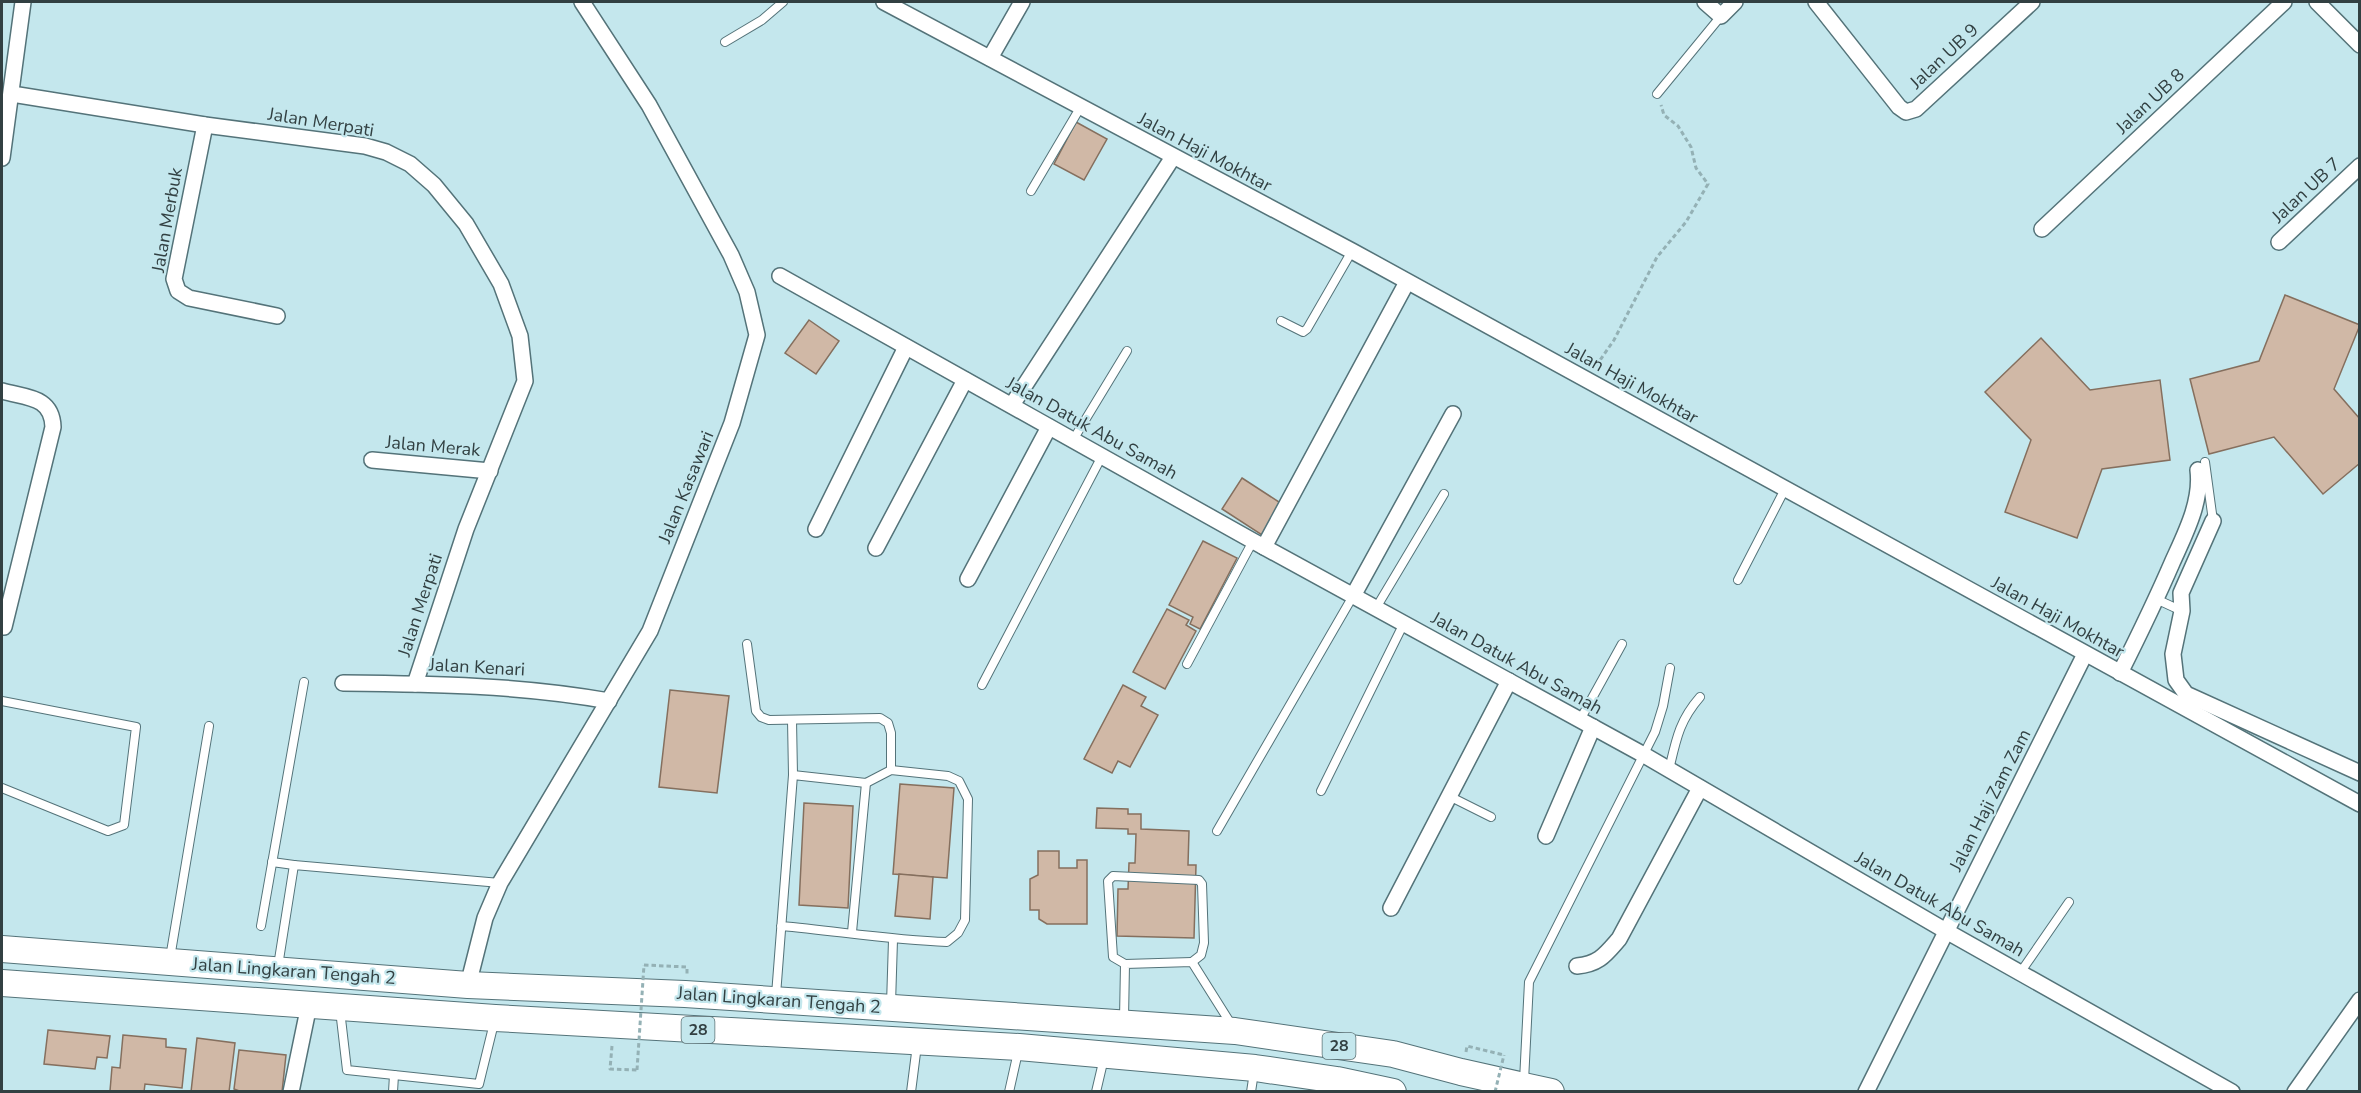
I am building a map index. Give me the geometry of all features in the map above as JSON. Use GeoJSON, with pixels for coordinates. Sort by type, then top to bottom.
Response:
{"type":"FeatureCollection","features":[{"type":"Feature","properties":{"kind":"highway","name":"Jalan Lingkaran Tengah 2"},"geometry":{"type":"LineString","coordinates":[[2,950],[468,984],[891,1007],[1235,1031],[1393,1054],[1551,1092]]}},
{"type":"Feature","properties":{"kind":"highway","name":"Jalan Lingkaran Tengah 2"},"geometry":{"type":"LineString","coordinates":[[2,983],[495,1018],[1019,1047],[1104,1056],[1253,1080],[1336,1080],[1393,1092]]}},
{"type":"Feature","properties":{"kind":"street"},"geometry":{"type":"LineString","coordinates":[[2,158],[23,2]]}},
{"type":"Feature","properties":{"kind":"street","name":"Jalan Kasawari"},"geometry":{"type":"LineString","coordinates":[[468,984],[485,918],[500,883],[650,631],[732,423],[757,335],[747,292],[731,255],[650,105],[582,2]]}},
{"type":"Feature","properties":{"kind":"street","name":"Jalan Haji Mokhtar"},"geometry":{"type":"LineString","coordinates":[[884,2],[1352,251],[2360,804]]}},
{"type":"Feature","properties":{"kind":"street"},"geometry":{"type":"LineString","coordinates":[[990,58],[1022,2]]}},
{"type":"Feature","properties":{"kind":"street"},"geometry":{"type":"LineString","coordinates":[[1705,2],[1729,8]]}},
{"type":"Feature","properties":{"kind":"street","name":"Jalan UB 9"},"geometry":{"type":"LineString","coordinates":[[1816,2],[1899,107],[1906,112],[1916,109],[2032,2]]}},
{"type":"Feature","properties":{"kind":"street","name":"Jalan UB 8"},"geometry":{"type":"LineString","coordinates":[[2042,230],[2284,2]]}},
{"type":"Feature","properties":{"kind":"street"},"geometry":{"type":"LineString","coordinates":[[2317,2],[2360,45]]}},
{"type":"Feature","properties":{"kind":"street","name":"Jalan Merpati"},"geometry":{"type":"LineString","coordinates":[[12,94],[365,146],[386,152],[410,164],[434,185],[466,224],[501,284],[520,336],[525,381],[466,530],[415,684]]}},
{"type":"Feature","properties":{"kind":"street","name":"Jalan Merbuk"},"geometry":{"type":"LineString","coordinates":[[205,124],[174,279],[178,291],[189,298],[277,316]]}},
{"type":"Feature","properties":{"kind":"street"},"geometry":{"type":"LineString","coordinates":[[1012,405],[1173,157]]}},
{"type":"Feature","properties":{"kind":"street","name":"Jalan UB 7"},"geometry":{"type":"LineString","coordinates":[[2279,242],[2360,166]]}},
{"type":"Feature","properties":{"kind":"street","name":"Jalan Datuk Abu Samah"},"geometry":{"type":"LineString","coordinates":[[780,276],[1259,544],[1644,755],[1946,931],[2232,1091]]}},
{"type":"Feature","properties":{"kind":"street"},"geometry":{"type":"LineString","coordinates":[[1259,544],[1407,282]]}},
{"type":"Feature","properties":{"kind":"street"},"geometry":{"type":"LineString","coordinates":[[816,530],[906,347]]}},
{"type":"Feature","properties":{"kind":"street"},"geometry":{"type":"LineString","coordinates":[[876,548],[965,380]]}},
{"type":"Feature","properties":{"kind":"street"},"geometry":{"type":"LineString","coordinates":[[2,391],[44,403],[52,414],[53,427],[4,627]]}},
{"type":"Feature","properties":{"kind":"street"},"geometry":{"type":"LineString","coordinates":[[1353,596],[1453,414]]}},
{"type":"Feature","properties":{"kind":"street"},"geometry":{"type":"LineString","coordinates":[[968,579],[1048,427]]}},
{"type":"Feature","properties":{"kind":"street","name":"Jalan Merak"},"geometry":{"type":"LineString","coordinates":[[372,460],[490,471]]}},
{"type":"Feature","properties":{"kind":"street"},"geometry":{"type":"LineString","coordinates":[[2120,673],[2194,513],[2202,466]]}},
{"type":"Feature","properties":{"kind":"street"},"geometry":{"type":"LineString","coordinates":[[2213,521],[2181,593],[2182,611],[2173,654],[2176,680],[2186,694],[2360,772]]}},
{"type":"Feature","properties":{"kind":"street","name":"Jalan Haji Zam Zam"},"geometry":{"type":"LineString","coordinates":[[1866,1092],[2085,654]]}},
{"type":"Feature","properties":{"kind":"street"},"geometry":{"type":"LineString","coordinates":[[1391,908],[1509,681]]}},
{"type":"Feature","properties":{"kind":"street","name":"Jalan Kenari"},"geometry":{"type":"LineString","coordinates":[[343,683],[534,689],[609,701]]}},
{"type":"Feature","properties":{"kind":"street"},"geometry":{"type":"LineString","coordinates":[[1546,836],[1586,724]]}},
{"type":"Feature","properties":{"kind":"street"},"geometry":{"type":"LineString","coordinates":[[1577,966],[1597,962],[1619,939],[1700,788]]}},
{"type":"Feature","properties":{"kind":"street"},"geometry":{"type":"LineString","coordinates":[[2295,1092],[2360,1000]]}},
{"type":"Feature","properties":{"kind":"street"},"geometry":{"type":"LineString","coordinates":[[291,1092],[309,1005]]}},
{"type":"Feature","properties":{"kind":"lane"},"geometry":{"type":"LineString","coordinates":[[725,42],[762,20],[783,2]]}},
{"type":"Feature","properties":{"kind":"lane"},"geometry":{"type":"LineString","coordinates":[[1657,94],[1729,8]]}},
{"type":"Feature","properties":{"kind":"lane"},"geometry":{"type":"LineString","coordinates":[[1031,191],[1080,108]]}},
{"type":"Feature","properties":{"kind":"lane"},"geometry":{"type":"LineString","coordinates":[[1281,321],[1299,331],[1303,332],[1307,329],[1352,251]]}},
{"type":"Feature","properties":{"kind":"lane"},"geometry":{"type":"LineString","coordinates":[[1073,440],[1127,351]]}},
{"type":"Feature","properties":{"kind":"lane"},"geometry":{"type":"LineString","coordinates":[[982,684],[1102,456]]}},
{"type":"Feature","properties":{"kind":"lane"},"geometry":{"type":"LineString","coordinates":[[2202,466],[2213,521]]}},
{"type":"Feature","properties":{"kind":"lane"},"geometry":{"type":"LineString","coordinates":[[1738,580],[1785,489]]}},
{"type":"Feature","properties":{"kind":"lane"},"geometry":{"type":"LineString","coordinates":[[1376,608],[1444,494]]}},
{"type":"Feature","properties":{"kind":"lane"},"geometry":{"type":"LineString","coordinates":[[1187,663],[1259,544]]}},
{"type":"Feature","properties":{"kind":"lane"},"geometry":{"type":"LineString","coordinates":[[1217,831],[1353,596]]}},
{"type":"Feature","properties":{"kind":"lane"},"geometry":{"type":"LineString","coordinates":[[2156,599],[2182,611]]}},
{"type":"Feature","properties":{"kind":"lane"},"geometry":{"type":"LineString","coordinates":[[1321,791],[1404,623]]}},
{"type":"Feature","properties":{"kind":"lane"},"geometry":{"type":"LineString","coordinates":[[747,644],[756,711],[761,717],[769,720],[880,718],[888,723],[891,733],[891,770]]}},
{"type":"Feature","properties":{"kind":"lane"},"geometry":{"type":"LineString","coordinates":[[1586,724],[1622,644]]}},
{"type":"Feature","properties":{"kind":"lane"},"geometry":{"type":"LineString","coordinates":[[1524,1085],[1529,982],[1655,732],[1670,668]]}},
{"type":"Feature","properties":{"kind":"lane"},"geometry":{"type":"LineString","coordinates":[[261,926],[304,682]]}},
{"type":"Feature","properties":{"kind":"lane"},"geometry":{"type":"LineString","coordinates":[[1670,770],[1678,732],[1687,712],[1700,697]]}},
{"type":"Feature","properties":{"kind":"lane"},"geometry":{"type":"LineString","coordinates":[[2,701],[136,727],[124,825],[108,831],[2,788]]}},
{"type":"Feature","properties":{"kind":"lane"},"geometry":{"type":"LineString","coordinates":[[776,1000],[793,774],[792,720]]}},
{"type":"Feature","properties":{"kind":"lane"},"geometry":{"type":"LineString","coordinates":[[169,962],[208,726]]}},
{"type":"Feature","properties":{"kind":"lane"},"geometry":{"type":"LineString","coordinates":[[781,926],[852,932],[893,940],[947,942],[958,933],[964,920],[968,799],[959,780],[948,776],[891,770],[866,783],[793,774]]}},
{"type":"Feature","properties":{"kind":"lane"},"geometry":{"type":"LineString","coordinates":[[852,932],[866,783]]}},
{"type":"Feature","properties":{"kind":"lane"},"geometry":{"type":"LineString","coordinates":[[1449,796],[1491,817]]}},
{"type":"Feature","properties":{"kind":"lane"},"geometry":{"type":"LineString","coordinates":[[272,862],[500,883]]}},
{"type":"Feature","properties":{"kind":"lane"},"geometry":{"type":"LineString","coordinates":[[278,970],[294,865]]}},
{"type":"Feature","properties":{"kind":"lane"},"geometry":{"type":"LineString","coordinates":[[1113,876],[1199,880],[1202,884],[1204,943],[1201,955],[1192,962],[1125,964],[1113,957],[1108,880],[1113,876]]}},
{"type":"Feature","properties":{"kind":"lane"},"geometry":{"type":"LineString","coordinates":[[2020,973],[2069,902]]}},
{"type":"Feature","properties":{"kind":"lane"},"geometry":{"type":"LineString","coordinates":[[891,1007],[893,940]]}},
{"type":"Feature","properties":{"kind":"lane"},"geometry":{"type":"LineString","coordinates":[[1192,962],[1235,1031]]}},
{"type":"Feature","properties":{"kind":"lane"},"geometry":{"type":"LineString","coordinates":[[1124,1023],[1125,964]]}},
{"type":"Feature","properties":{"kind":"lane"},"geometry":{"type":"LineString","coordinates":[[339,1007],[347,1070],[478,1088],[495,1018]]}},
{"type":"Feature","properties":{"kind":"lane"},"geometry":{"type":"LineString","coordinates":[[911,1092],[917,1042]]}},
{"type":"Feature","properties":{"kind":"lane"},"geometry":{"type":"LineString","coordinates":[[1009,1092],[1019,1047]]}},
{"type":"Feature","properties":{"kind":"lane"},"geometry":{"type":"LineString","coordinates":[[1096,1092],[1104,1056]]}},
{"type":"Feature","properties":{"kind":"lane"},"geometry":{"type":"LineString","coordinates":[[393,1092],[394,1075]]}},
{"type":"Feature","properties":{"kind":"path"},"geometry":{"type":"LineString","coordinates":[[1586,380],[1614,340],[1657,257],[1686,222],[1708,184],[1696,168],[1690,147],[1678,126],[1664,115],[1657,94]]}},
{"type":"Feature","properties":{"kind":"path"},"geometry":{"type":"LineString","coordinates":[[610,1069],[637,1070],[644,965],[687,968]]}},
{"type":"Feature","properties":{"kind":"path"},"geometry":{"type":"LineString","coordinates":[[1467,1046],[1504,1055],[1495,1092]]}},
{"type":"Feature","properties":{"kind":"building"},"geometry":{"type":"Polygon","coordinates":[[[1076,122],[1107,139],[1084,180],[1054,164],[1076,122]]]}},
{"type":"Feature","properties":{"kind":"building"},"geometry":{"type":"Polygon","coordinates":[[[2285,295],[2360,325],[2334,389],[2360,419],[2360,463],[2323,494],[2274,437],[2209,454],[2190,379],[2259,361],[2285,295]]]}},
{"type":"Feature","properties":{"kind":"building"},"geometry":{"type":"Polygon","coordinates":[[[809,320],[839,341],[816,374],[785,353],[809,320]]]}},
{"type":"Feature","properties":{"kind":"building"},"geometry":{"type":"Polygon","coordinates":[[[2041,338],[2090,390],[2160,380],[2170,460],[2102,469],[2077,538],[2005,512],[2031,440],[1985,392],[2041,338]]]}},
{"type":"Feature","properties":{"kind":"building"},"geometry":{"type":"Polygon","coordinates":[[[1242,478],[1282,504],[1262,535],[1222,509],[1242,478]]]}},
{"type":"Feature","properties":{"kind":"building"},"geometry":{"type":"Polygon","coordinates":[[[1203,541],[1237,558],[1200,629],[1190,624],[1193,617],[1169,605],[1203,541]]]}},
{"type":"Feature","properties":{"kind":"building"},"geometry":{"type":"Polygon","coordinates":[[[1167,609],[1189,620],[1186,625],[1196,631],[1165,689],[1133,672],[1167,609]]]}},
{"type":"Feature","properties":{"kind":"building"},"geometry":{"type":"Polygon","coordinates":[[[1123,685],[1146,697],[1141,706],[1158,715],[1130,767],[1118,761],[1112,773],[1084,759],[1123,685]]]}},
{"type":"Feature","properties":{"kind":"building"},"geometry":{"type":"Polygon","coordinates":[[[670,690],[729,696],[717,793],[659,787],[670,690]]]}},
{"type":"Feature","properties":{"kind":"building"},"geometry":{"type":"Polygon","coordinates":[[[900,784],[954,788],[947,878],[893,874],[900,784]]]}},
{"type":"Feature","properties":{"kind":"building"},"geometry":{"type":"Polygon","coordinates":[[[804,803],[853,806],[848,908],[799,905],[804,803]]]}},
{"type":"Feature","properties":{"kind":"building"},"geometry":{"type":"Polygon","coordinates":[[[1097,808],[1128,809],[1128,814],[1141,814],[1141,829],[1189,831],[1188,865],[1196,865],[1194,938],[1117,936],[1118,889],[1128,889],[1129,863],[1135,863],[1136,834],[1128,834],[1128,829],[1096,828],[1097,808]]]}},
{"type":"Feature","properties":{"kind":"building"},"geometry":{"type":"Polygon","coordinates":[[[1038,851],[1059,851],[1059,868],[1077,868],[1077,860],[1087,860],[1087,924],[1047,924],[1039,919],[1039,910],[1030,910],[1030,879],[1038,875],[1038,851]]]}},
{"type":"Feature","properties":{"kind":"building"},"geometry":{"type":"Polygon","coordinates":[[[899,874],[933,877],[930,919],[895,916],[899,874]]]}},
{"type":"Feature","properties":{"kind":"building"},"geometry":{"type":"Polygon","coordinates":[[[48,1030],[110,1036],[107,1058],[97,1057],[95,1069],[44,1064],[48,1030]]]}},
{"type":"Feature","properties":{"kind":"building"},"geometry":{"type":"Polygon","coordinates":[[[123,1035],[166,1039],[166,1047],[186,1049],[182,1088],[145,1084],[144,1092],[110,1091],[112,1067],[120,1068],[123,1035]]]}},
{"type":"Feature","properties":{"kind":"building"},"geometry":{"type":"Polygon","coordinates":[[[197,1038],[235,1043],[229,1092],[191,1092],[197,1038]]]}},
{"type":"Feature","properties":{"kind":"building"},"geometry":{"type":"Polygon","coordinates":[[[239,1050],[286,1055],[282,1092],[242,1092],[234,1089],[239,1050]]]}}]}
